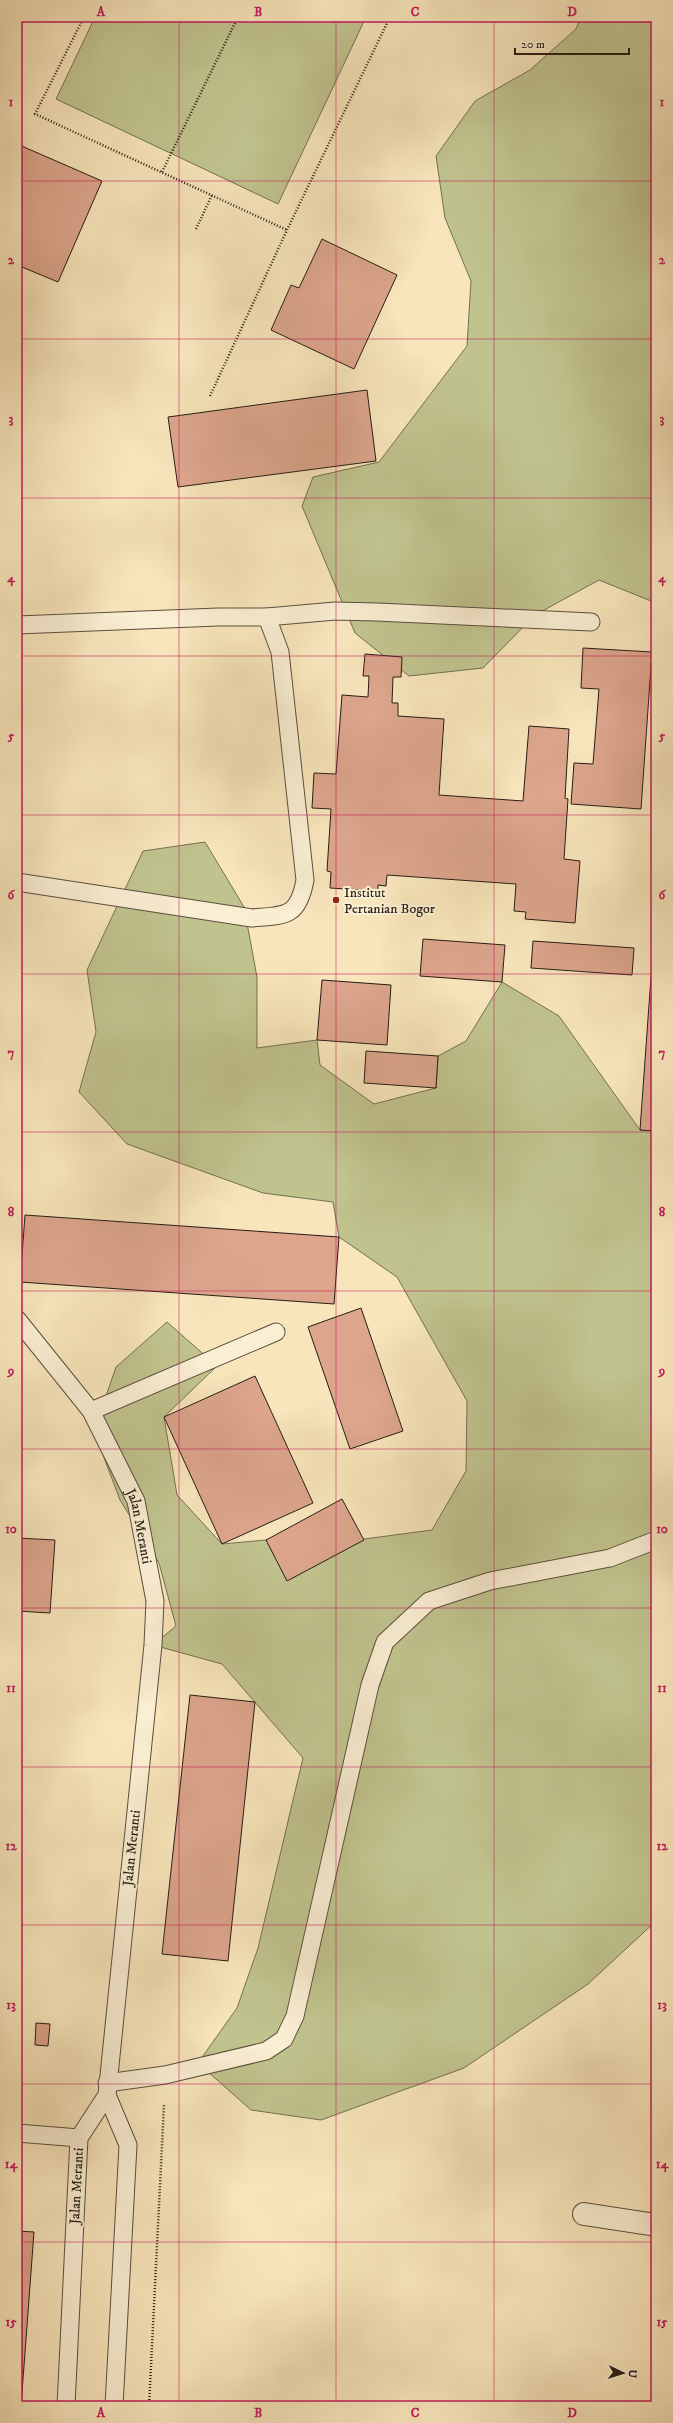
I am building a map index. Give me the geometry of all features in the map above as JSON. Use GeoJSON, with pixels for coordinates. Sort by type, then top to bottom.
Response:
{"type":"FeatureCollection","features":[{"type":"Feature","properties":{"kind":"street"},"geometry":{"type":"LineString","coordinates":[[584,2214],[656,2225]]}},
{"type":"Feature","properties":{"kind":"lane"},"geometry":{"type":"LineString","coordinates":[[17,625],[267,617],[336,611],[591,622]]}},
{"type":"Feature","properties":{"kind":"lane"},"geometry":{"type":"LineString","coordinates":[[17,882],[252,918],[286,914],[299,903],[305,880],[280,652],[267,617]]}},
{"type":"Feature","properties":{"kind":"lane","name":"Jalan Meranti"},"geometry":{"type":"LineString","coordinates":[[17,1319],[91,1411],[136,1501],[155,1601],[153,1645],[107,2089],[79,2138],[66,2406]]}},
{"type":"Feature","properties":{"kind":"lane"},"geometry":{"type":"LineString","coordinates":[[91,1411],[276,1332]]}},
{"type":"Feature","properties":{"kind":"lane"},"geometry":{"type":"LineString","coordinates":[[114,2406],[128,2145],[107,2089],[266,2051],[284,2040],[295,2016],[368,1692],[385,1642],[429,1601],[490,1582],[610,1558],[656,1540]]}},
{"type":"Feature","properties":{"kind":"lane"},"geometry":{"type":"LineString","coordinates":[[17,2133],[79,2138]]}},
{"type":"Feature","properties":{"kind":"path"},"geometry":{"type":"LineString","coordinates":[[84,17],[35,114],[287,230]]}},
{"type":"Feature","properties":{"kind":"path"},"geometry":{"type":"LineString","coordinates":[[162,172],[238,17]]}},
{"type":"Feature","properties":{"kind":"path"},"geometry":{"type":"LineString","coordinates":[[210,396],[287,230],[390,17]]}},
{"type":"Feature","properties":{"kind":"path"},"geometry":{"type":"LineString","coordinates":[[196,229],[212,195]]}},
{"type":"Feature","properties":{"kind":"path"},"geometry":{"type":"LineString","coordinates":[[149,2406],[165,2075]]}},
{"type":"Feature","properties":{"kind":"green space"},"geometry":{"type":"Polygon","coordinates":[[[95,17],[366,17],[278,204],[56,99],[95,17]]]}},
{"type":"Feature","properties":{"kind":"green space"},"geometry":{"type":"Polygon","coordinates":[[[581,17],[656,17],[656,603],[599,580],[535,615],[483,668],[409,676],[355,633],[302,506],[313,477],[379,462],[467,346],[471,281],[445,218],[436,156],[475,101],[530,70],[576,29],[581,17]]]}},
{"type":"Feature","properties":{"kind":"green space"},"geometry":{"type":"Polygon","coordinates":[[[205,842],[244,907],[257,977],[257,1048],[317,1040],[320,1065],[374,1104],[436,1088],[438,1056],[466,1041],[502,982],[559,1016],[640,1130],[656,1131],[656,1921],[588,1984],[464,2068],[321,2120],[251,2110],[198,2063],[237,2008],[258,1948],[303,1758],[222,1664],[153,1645],[176,1626],[159,1563],[120,1500],[94,1431],[116,1367],[167,1322],[217,1366],[164,1417],[177,1495],[222,1544],[266,1540],[304,1547],[432,1530],[466,1471],[467,1401],[397,1277],[339,1237],[333,1202],[263,1193],[127,1144],[79,1092],[96,1032],[87,970],[143,851],[205,842]]]}},
{"type":"Feature","properties":{"kind":"building"},"geometry":{"type":"Polygon","coordinates":[[[17,144],[102,181],[58,282],[17,265],[17,144]]]}},
{"type":"Feature","properties":{"kind":"building"},"geometry":{"type":"Polygon","coordinates":[[[322,239],[397,275],[354,369],[271,330],[291,285],[299,288],[322,239]]]}},
{"type":"Feature","properties":{"kind":"building"},"geometry":{"type":"Polygon","coordinates":[[[367,390],[376,461],[178,487],[168,417],[367,390]]]}},
{"type":"Feature","properties":{"kind":"building"},"geometry":{"type":"Polygon","coordinates":[[[583,648],[652,652],[641,809],[571,804],[574,763],[593,764],[599,689],[581,688],[583,648]]]}},
{"type":"Feature","properties":{"kind":"building"},"geometry":{"type":"Polygon","coordinates":[[[365,654],[402,657],[401,677],[393,677],[392,703],[398,703],[398,716],[444,719],[439,795],[523,801],[529,726],[569,729],[565,798],[568,799],[564,859],[580,861],[575,923],[525,919],[526,912],[514,911],[516,884],[387,875],[386,886],[378,885],[378,891],[330,888],[331,872],[327,871],[331,809],[312,808],[314,773],[336,774],[342,695],[368,697],[369,676],[363,676],[365,654]]]}},
{"type":"Feature","properties":{"kind":"building"},"geometry":{"type":"Polygon","coordinates":[[[423,939],[505,945],[502,982],[420,976],[423,939]]]}},
{"type":"Feature","properties":{"kind":"building"},"geometry":{"type":"Polygon","coordinates":[[[533,941],[634,948],[632,975],[531,968],[533,941]]]}},
{"type":"Feature","properties":{"kind":"building"},"geometry":{"type":"Polygon","coordinates":[[[651,977],[656,977],[656,1131],[640,1130],[651,977]]]}},
{"type":"Feature","properties":{"kind":"building"},"geometry":{"type":"Polygon","coordinates":[[[322,980],[391,985],[387,1045],[317,1040],[322,980]]]}},
{"type":"Feature","properties":{"kind":"building"},"geometry":{"type":"Polygon","coordinates":[[[366,1051],[438,1056],[436,1088],[364,1083],[366,1051]]]}},
{"type":"Feature","properties":{"kind":"building"},"geometry":{"type":"Polygon","coordinates":[[[25,1215],[339,1237],[334,1304],[20,1282],[25,1215]]]}},
{"type":"Feature","properties":{"kind":"building"},"geometry":{"type":"Polygon","coordinates":[[[361,1308],[403,1431],[350,1449],[308,1327],[361,1308]]]}},
{"type":"Feature","properties":{"kind":"building"},"geometry":{"type":"Polygon","coordinates":[[[255,1376],[313,1503],[222,1544],[164,1417],[255,1376]]]}},
{"type":"Feature","properties":{"kind":"building"},"geometry":{"type":"Polygon","coordinates":[[[342,1499],[364,1540],[287,1581],[266,1540],[342,1499]]]}},
{"type":"Feature","properties":{"kind":"building"},"geometry":{"type":"Polygon","coordinates":[[[17,1538],[55,1540],[50,1613],[17,1611],[17,1538]]]}},
{"type":"Feature","properties":{"kind":"building"},"geometry":{"type":"Polygon","coordinates":[[[190,1695],[255,1702],[228,1961],[162,1954],[190,1695]]]}},
{"type":"Feature","properties":{"kind":"building"},"geometry":{"type":"Polygon","coordinates":[[[17,1880],[21,1880],[17,1928],[17,1880]]]}},
{"type":"Feature","properties":{"kind":"building"},"geometry":{"type":"Polygon","coordinates":[[[36,2023],[50,2024],[48,2046],[35,2045],[36,2023]]]}},
{"type":"Feature","properties":{"kind":"building"},"geometry":{"type":"Polygon","coordinates":[[[17,2231],[34,2232],[21,2406],[17,2406],[17,2231]]]}},
{"type":"Feature","properties":{"kind":"place","name":"Institut Pertanian Bogor"},"geometry":{"type":"Point","coordinates":[336,900]}}]}
